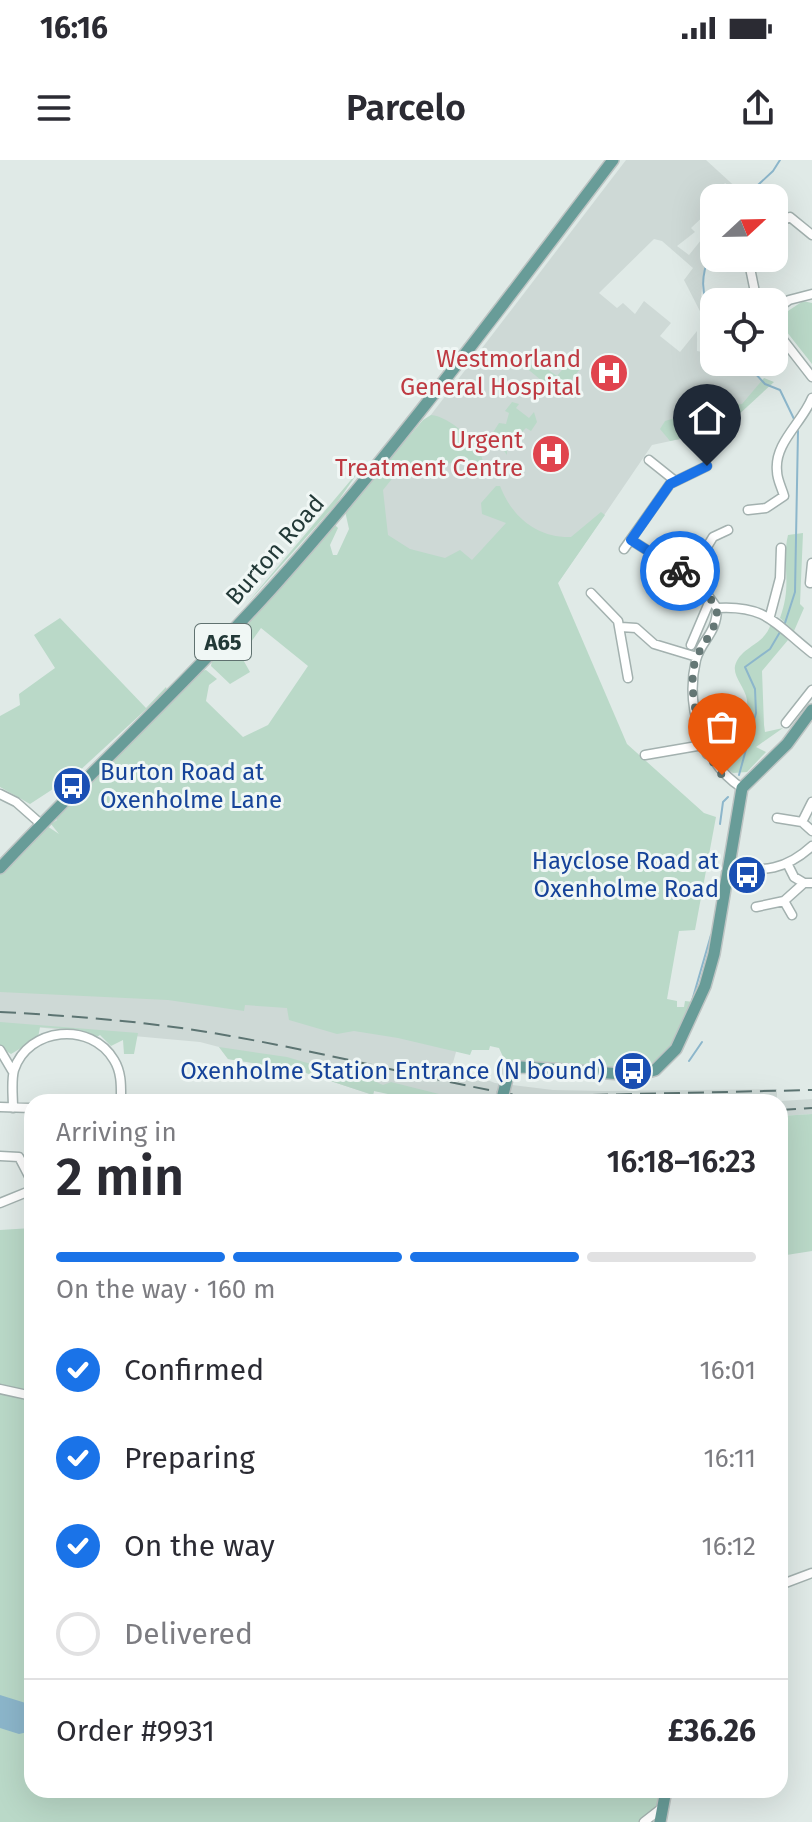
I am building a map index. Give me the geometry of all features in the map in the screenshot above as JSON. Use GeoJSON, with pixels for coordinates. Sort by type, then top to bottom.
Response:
{"type":"FeatureCollection","features":[{"type":"Feature","properties":{"kind":"main road","name":"Burton Road"},"geometry":{"type":"LineString","coordinates":[[0,868],[185,683],[316,538],[426,404],[613,160]]}},
{"type":"Feature","properties":{"kind":"main road"},"geometry":{"type":"LineString","coordinates":[[503,1094],[509,1071],[521,1067],[637,1075],[650,1073],[664,1063],[686,1031],[708,977],[742,788],[787,744],[812,710]]}},
{"type":"Feature","properties":{"kind":"main road"},"geometry":{"type":"LineString","coordinates":[[660,1822],[665,1798]]}},
{"type":"Feature","properties":{"kind":"street"},"geometry":{"type":"LineString","coordinates":[[788,217],[812,235]]}},
{"type":"Feature","properties":{"kind":"street"},"geometry":{"type":"LineString","coordinates":[[788,302],[800,295],[812,294]]}},
{"type":"Feature","properties":{"kind":"street"},"geometry":{"type":"LineString","coordinates":[[788,346],[812,377]]}},
{"type":"Feature","properties":{"kind":"street"},"geometry":{"type":"LineString","coordinates":[[748,510],[777,502],[784,496],[785,488],[776,470],[784,440],[805,415],[812,398]]}},
{"type":"Feature","properties":{"kind":"street"},"geometry":{"type":"LineString","coordinates":[[649,460],[674,480]]}},
{"type":"Feature","properties":{"kind":"street"},"geometry":{"type":"LineString","coordinates":[[624,549],[674,480],[707,466]]}},
{"type":"Feature","properties":{"kind":"street"},"geometry":{"type":"LineString","coordinates":[[689,577],[714,530],[728,530]]}},
{"type":"Feature","properties":{"kind":"street"},"geometry":{"type":"LineString","coordinates":[[631,540],[705,589],[712,606],[712,633],[697,657],[696,701],[705,749],[722,775],[742,788]]}},
{"type":"Feature","properties":{"kind":"street"},"geometry":{"type":"LineString","coordinates":[[770,616],[780,578],[781,548]]}},
{"type":"Feature","properties":{"kind":"street"},"geometry":{"type":"LineString","coordinates":[[810,583],[812,563]]}},
{"type":"Feature","properties":{"kind":"street"},"geometry":{"type":"LineString","coordinates":[[591,593],[598,603],[614,614],[621,627],[628,678]]}},
{"type":"Feature","properties":{"kind":"street"},"geometry":{"type":"LineString","coordinates":[[712,606],[744,607],[770,616],[812,653]]}},
{"type":"Feature","properties":{"kind":"street"},"geometry":{"type":"LineString","coordinates":[[691,645],[696,627],[712,606]]}},
{"type":"Feature","properties":{"kind":"street"},"geometry":{"type":"LineString","coordinates":[[621,627],[636,628],[654,644],[697,657]]}},
{"type":"Feature","properties":{"kind":"street"},"geometry":{"type":"LineString","coordinates":[[696,627],[712,633]]}},
{"type":"Feature","properties":{"kind":"street"},"geometry":{"type":"LineString","coordinates":[[786,723],[812,690]]}},
{"type":"Feature","properties":{"kind":"street"},"geometry":{"type":"LineString","coordinates":[[645,755],[733,745]]}},
{"type":"Feature","properties":{"kind":"street"},"geometry":{"type":"LineString","coordinates":[[0,794],[16,802],[42,825]]}},
{"type":"Feature","properties":{"kind":"street"},"geometry":{"type":"LineString","coordinates":[[802,822],[812,802]]}},
{"type":"Feature","properties":{"kind":"street"},"geometry":{"type":"LineString","coordinates":[[777,818],[802,822],[812,831]]}},
{"type":"Feature","properties":{"kind":"street"},"geometry":{"type":"LineString","coordinates":[[730,867],[764,871],[788,865],[812,846]]}},
{"type":"Feature","properties":{"kind":"street"},"geometry":{"type":"LineString","coordinates":[[756,907],[784,901],[808,883],[794,877],[788,865]]}},
{"type":"Feature","properties":{"kind":"street"},"geometry":{"type":"LineString","coordinates":[[784,901],[792,915]]}},
{"type":"Feature","properties":{"kind":"street"},"geometry":{"type":"LineString","coordinates":[[13,1108],[13,1072],[20,1058],[33,1045],[52,1035],[66,1033],[88,1037],[114,1060],[120,1077],[121,1094]]}},
{"type":"Feature","properties":{"kind":"street"},"geometry":{"type":"LineString","coordinates":[[3,1054],[20,1058]]}},
{"type":"Feature","properties":{"kind":"street"},"geometry":{"type":"LineString","coordinates":[[3,1054],[13,1072]]}},
{"type":"Feature","properties":{"kind":"street"},"geometry":{"type":"LineString","coordinates":[[0,1107],[24,1108]]}},
{"type":"Feature","properties":{"kind":"street"},"geometry":{"type":"LineString","coordinates":[[0,1156],[19,1157],[24,1167]]}},
{"type":"Feature","properties":{"kind":"street"},"geometry":{"type":"LineString","coordinates":[[0,1203],[24,1193]]}},
{"type":"Feature","properties":{"kind":"street"},"geometry":{"type":"LineString","coordinates":[[0,1389],[24,1394]]}},
{"type":"Feature","properties":{"kind":"street"},"geometry":{"type":"LineString","coordinates":[[788,1582],[812,1573]]}},
{"type":"Feature","properties":{"kind":"street"},"geometry":{"type":"LineString","coordinates":[[644,1822],[663,1807]]}},
{"type":"Feature","properties":{"kind":"shaded area","name":"Westmorland General Hospital"},"geometry":{"type":"Polygon","coordinates":[[[626,160],[706,160],[732,184],[700,184],[700,220],[691,228],[695,232],[677,246],[689,255],[700,241],[700,272],[704,272],[700,311],[684,280],[693,268],[662,241],[654,239],[599,293],[617,308],[623,303],[635,314],[644,301],[671,323],[660,336],[680,352],[697,331],[700,376],[758,376],[765,384],[722,430],[652,445],[558,583],[411,557],[383,537],[365,501],[626,160]]]}},
{"type":"Feature","properties":{"kind":"shaded area"},"geometry":{"type":"Polygon","coordinates":[[[0,977],[228,989],[453,1039],[456,1052],[452,1066],[495,1083],[553,1090],[777,1089],[777,1094],[391,1094],[374,1091],[370,1094],[297,1070],[228,1059],[219,1047],[200,1042],[0,1024],[0,977]]]}},
{"type":"Feature","properties":{"kind":"shaded area"},"geometry":{"type":"Polygon","coordinates":[[[812,1099],[812,1114],[788,1116],[788,1101],[812,1099]]]}},
{"type":"Feature","properties":{"kind":"green space"},"geometry":{"type":"Polygon","coordinates":[[[803,301],[812,303],[812,364],[788,333],[788,311],[803,301]]]}},
{"type":"Feature","properties":{"kind":"green space"},"geometry":{"type":"Polygon","coordinates":[[[570,360],[580,369],[559,395],[524,366],[540,364],[557,376],[570,360]]]}},
{"type":"Feature","properties":{"kind":"green space"},"geometry":{"type":"Polygon","coordinates":[[[764,378],[774,382],[722,430],[670,441],[660,429],[665,421],[682,416],[700,428],[716,427],[734,405],[742,404],[764,378]]]}},
{"type":"Feature","properties":{"kind":"green space"},"geometry":{"type":"Polygon","coordinates":[[[512,402],[519,404],[516,408],[529,418],[534,412],[537,422],[531,431],[526,428],[507,447],[507,455],[492,434],[499,423],[506,424],[509,413],[505,411],[512,402]]]}},
{"type":"Feature","properties":{"kind":"green space"},"geometry":{"type":"Polygon","coordinates":[[[431,415],[446,420],[463,432],[477,447],[483,462],[472,471],[470,464],[457,462],[456,468],[454,463],[428,465],[424,472],[423,466],[399,470],[383,490],[388,535],[410,549],[445,558],[460,550],[472,560],[506,523],[482,514],[481,503],[496,486],[500,486],[511,507],[527,524],[547,534],[571,537],[601,512],[605,515],[558,583],[627,744],[704,813],[716,817],[695,930],[679,931],[667,999],[677,1001],[677,1007],[684,1007],[685,1001],[694,1002],[672,1049],[659,1060],[629,1069],[590,1070],[516,1064],[507,1067],[502,1075],[495,1074],[497,1062],[505,1061],[499,1048],[490,1046],[489,1050],[472,1050],[470,1055],[354,1031],[337,1034],[289,1020],[287,1008],[245,1005],[244,1011],[168,1000],[0,992],[0,874],[47,826],[59,834],[51,824],[57,820],[55,817],[201,671],[206,670],[217,679],[209,685],[206,701],[243,737],[268,725],[308,666],[261,628],[241,656],[250,672],[230,684],[211,666],[212,660],[334,524],[338,528],[330,545],[333,555],[337,555],[349,529],[345,511],[423,420],[431,415]]]}},
{"type":"Feature","properties":{"kind":"green space"},"geometry":{"type":"Polygon","coordinates":[[[361,468],[336,504],[244,607],[361,468]]]}},
{"type":"Feature","properties":{"kind":"green space"},"geometry":{"type":"Polygon","coordinates":[[[803,533],[800,604],[804,608],[794,631],[780,618],[786,594],[786,546],[788,535],[803,533]]]}},
{"type":"Feature","properties":{"kind":"green space"},"geometry":{"type":"Polygon","coordinates":[[[60,618],[146,708],[166,687],[167,690],[76,774],[30,804],[0,787],[0,716],[20,705],[19,694],[55,668],[34,635],[60,618]]]}},
{"type":"Feature","properties":{"kind":"green space"},"geometry":{"type":"Polygon","coordinates":[[[771,623],[788,640],[762,671],[764,725],[765,732],[783,728],[756,747],[766,752],[747,772],[733,773],[726,768],[725,760],[719,761],[721,754],[717,758],[715,754],[727,752],[735,756],[746,714],[747,700],[735,666],[742,654],[764,636],[771,623]]]}},
{"type":"Feature","properties":{"kind":"green space"},"geometry":{"type":"Polygon","coordinates":[[[0,1022],[138,1033],[134,1054],[124,1054],[123,1040],[111,1046],[100,1035],[95,1038],[78,1030],[40,1027],[38,1038],[11,1054],[0,1047],[0,1022]]]}},
{"type":"Feature","properties":{"kind":"green space"},"geometry":{"type":"Polygon","coordinates":[[[219,1047],[287,1057],[358,1078],[363,1076],[383,1085],[391,1082],[439,1094],[374,1091],[370,1094],[297,1070],[228,1059],[219,1047]]]}},
{"type":"Feature","properties":{"kind":"green space"},"geometry":{"type":"Polygon","coordinates":[[[812,1114],[812,1251],[788,1255],[788,1116],[812,1114]]]}},
{"type":"Feature","properties":{"kind":"green space"},"geometry":{"type":"Polygon","coordinates":[[[24,1228],[24,1798],[664,1798],[660,1822],[0,1822],[0,1230],[24,1228]]]}},
{"type":"Feature","properties":{"kind":"water"},"geometry":{"type":"Polygon","coordinates":[[[0,1695],[24,1702],[24,1733],[0,1728],[0,1695]]]}},
{"type":"Feature","properties":{"kind":"waterway"},"geometry":{"type":"LineString","coordinates":[[759,184],[780,160]]}},
{"type":"Feature","properties":{"kind":"waterway"},"geometry":{"type":"LineString","coordinates":[[703,288],[705,272]]}},
{"type":"Feature","properties":{"kind":"waterway"},"geometry":{"type":"LineString","coordinates":[[758,376],[765,384],[780,390],[794,419]]}},
{"type":"Feature","properties":{"kind":"waterway"},"geometry":{"type":"LineString","coordinates":[[785,623],[795,592],[798,431]]}},
{"type":"Feature","properties":{"kind":"waterway"},"geometry":{"type":"LineString","coordinates":[[739,775],[756,713],[755,689],[745,667],[770,649],[780,632]]}},
{"type":"Feature","properties":{"kind":"waterway"},"geometry":{"type":"LineString","coordinates":[[720,824],[723,802],[728,797]]}},
{"type":"Feature","properties":{"kind":"waterway"},"geometry":{"type":"LineString","coordinates":[[692,1001],[711,935]]}},
{"type":"Feature","properties":{"kind":"waterway"},"geometry":{"type":"LineString","coordinates":[[689,1061],[702,1042]]}},
{"type":"Feature","properties":{"kind":"railway"},"geometry":{"type":"LineString","coordinates":[[0,1012],[115,1020],[201,1031],[513,1094]]}},
{"type":"Feature","properties":{"kind":"railway"},"geometry":{"type":"LineString","coordinates":[[633,1094],[812,1090]]}},
{"type":"Feature","properties":{"kind":"railway"},"geometry":{"type":"LineString","coordinates":[[788,1110],[812,1108]]}},
{"type":"Feature","properties":{"kind":"way so far"},"geometry":{"type":"LineString","coordinates":[[680,571],[705,589],[717,608],[709,641],[697,657],[695,679],[703,745],[722,775]]}},
{"type":"Feature","properties":{"kind":"place","name":"Westmorland General Hospital"},"geometry":{"type":"Point","coordinates":[609,373]}},
{"type":"Feature","properties":{"kind":"place","name":"Urgent Treatment Centre"},"geometry":{"type":"Point","coordinates":[551,454]}},
{"type":"Feature","properties":{"kind":"place","name":"Burton Road at Oxenholme Lane"},"geometry":{"type":"Point","coordinates":[72,786]}},
{"type":"Feature","properties":{"kind":"place","name":"Hayclose Road at Oxenholme Road"},"geometry":{"type":"Point","coordinates":[747,875]}},
{"type":"Feature","properties":{"kind":"place","name":"Oxenholme Station Entrance (N bound)"},"geometry":{"type":"Point","coordinates":[633,1071]}},
{"type":"Feature","properties":{"kind":"route"},"geometry":{"type":"LineString","coordinates":[[680,571],[631,540],[674,480],[707,466]]}}]}
